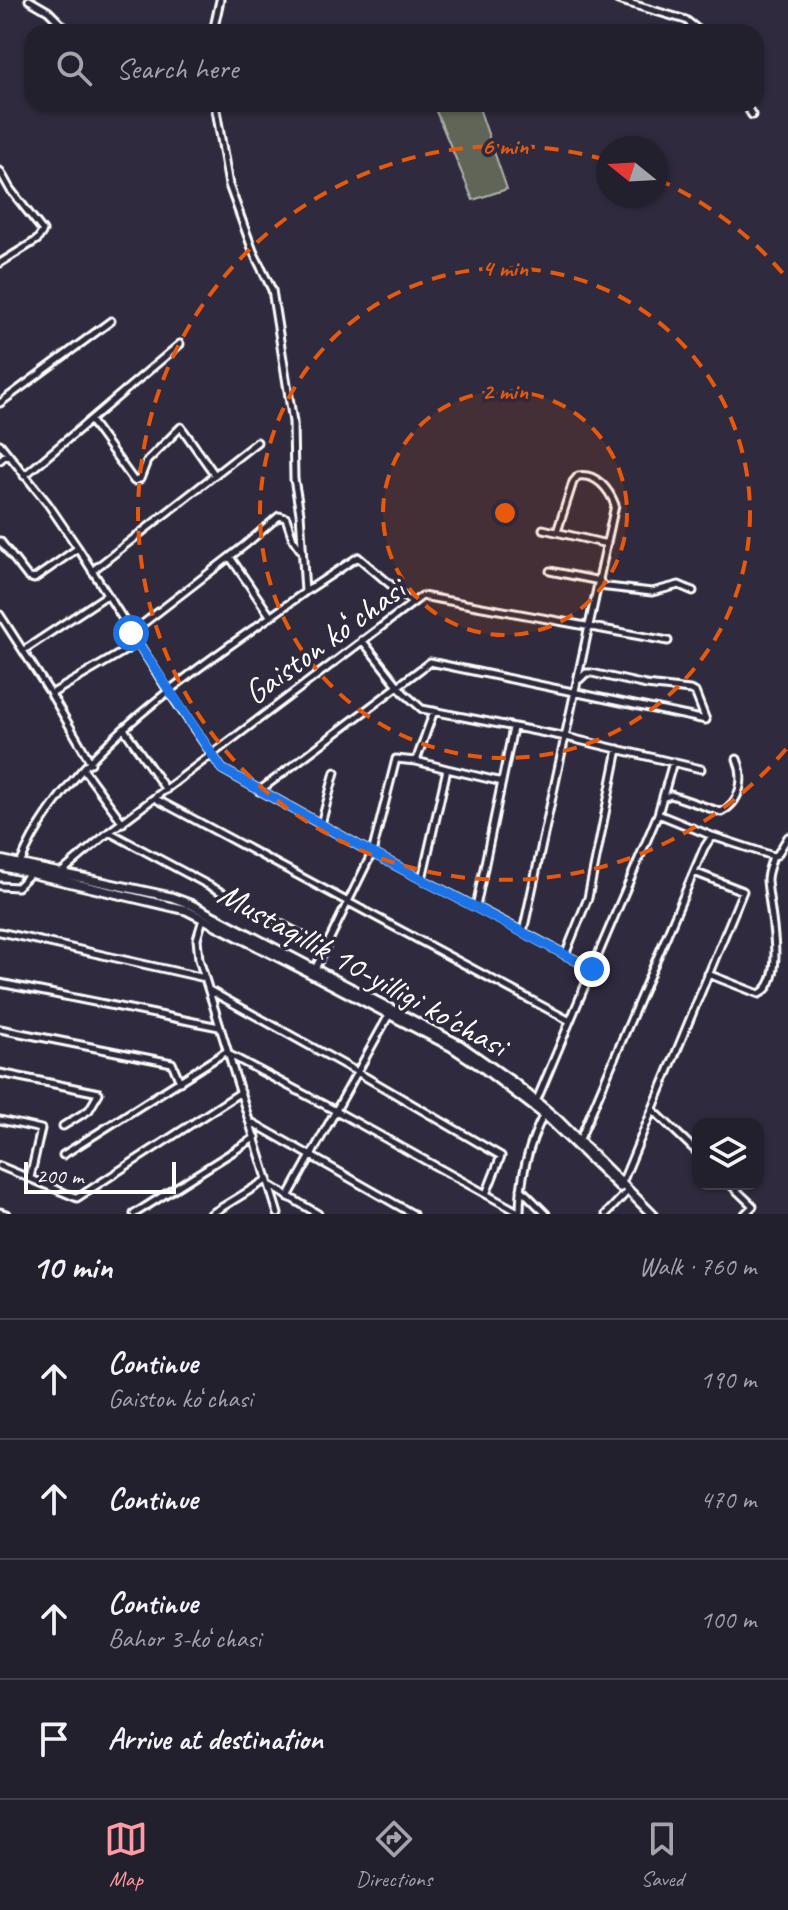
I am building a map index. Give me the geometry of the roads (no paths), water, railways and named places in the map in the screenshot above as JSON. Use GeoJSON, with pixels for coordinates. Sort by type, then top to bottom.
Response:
{"type":"FeatureCollection","features":[{"type":"Feature","properties":{"kind":"main road","name":"Mustaqillik 10-yilligi ko'chasi"},"geometry":{"type":"LineString","coordinates":[[0,860],[31,873],[168,904],[452,1047],[544,1114],[646,1214]]}},
{"type":"Feature","properties":{"kind":"main road","name":"Mustaqillik 10-yilligi ko'chasi"},"geometry":{"type":"LineString","coordinates":[[0,866],[62,872],[190,904],[460,1045],[580,1139],[652,1214]]}},
{"type":"Feature","properties":{"kind":"street"},"geometry":{"type":"LineString","coordinates":[[29,0],[48,11],[61,24]]}},
{"type":"Feature","properties":{"kind":"street"},"geometry":{"type":"LineString","coordinates":[[215,24],[220,0]]}},
{"type":"Feature","properties":{"kind":"street"},"geometry":{"type":"LineString","coordinates":[[618,0],[691,24]]}},
{"type":"Feature","properties":{"kind":"street"},"geometry":{"type":"LineString","coordinates":[[216,112],[229,185],[253,251],[272,290],[293,422],[294,479],[300,513],[305,592]]}},
{"type":"Feature","properties":{"kind":"street"},"geometry":{"type":"LineString","coordinates":[[0,171],[43,231],[37,240],[0,263]]}},
{"type":"Feature","properties":{"kind":"street"},"geometry":{"type":"LineString","coordinates":[[0,403],[111,321]]}},
{"type":"Feature","properties":{"kind":"street"},"geometry":{"type":"LineString","coordinates":[[24,476],[180,344]]}},
{"type":"Feature","properties":{"kind":"street"},"geometry":{"type":"LineString","coordinates":[[90,420],[134,481],[140,479],[147,461],[181,427],[215,475]]}},
{"type":"Feature","properties":{"kind":"street"},"geometry":{"type":"LineString","coordinates":[[92,571],[257,442]]}},
{"type":"Feature","properties":{"kind":"street"},"geometry":{"type":"LineString","coordinates":[[0,444],[78,548],[222,769],[372,853],[592,969]]}},
{"type":"Feature","properties":{"kind":"street"},"geometry":{"type":"LineString","coordinates":[[0,460],[7,454]]}},
{"type":"Feature","properties":{"kind":"street"},"geometry":{"type":"LineString","coordinates":[[523,932],[580,679],[615,505],[603,485],[586,475],[578,476],[573,482],[557,532]]}},
{"type":"Feature","properties":{"kind":"street"},"geometry":{"type":"LineString","coordinates":[[131,633],[279,516],[288,520],[293,539],[301,549]]}},
{"type":"Feature","properties":{"kind":"street"},"geometry":{"type":"LineString","coordinates":[[543,529],[607,544]]}},
{"type":"Feature","properties":{"kind":"street"},"geometry":{"type":"LineString","coordinates":[[0,541],[28,577],[34,579],[78,548]]}},
{"type":"Feature","properties":{"kind":"street"},"geometry":{"type":"LineString","coordinates":[[230,557],[271,617]]}},
{"type":"Feature","properties":{"kind":"street"},"geometry":{"type":"LineString","coordinates":[[19,866],[27,847],[59,798],[124,729],[305,592],[358,557],[412,603]]}},
{"type":"Feature","properties":{"kind":"street"},"geometry":{"type":"LineString","coordinates":[[550,571],[599,584],[652,592],[679,585],[693,591]]}},
{"type":"Feature","properties":{"kind":"street"},"geometry":{"type":"LineString","coordinates":[[24,650],[107,595]]}},
{"type":"Feature","properties":{"kind":"street","name":"Gaiston koʻchasi"},"geometry":{"type":"LineString","coordinates":[[62,872],[211,754],[426,595],[668,641]]}},
{"type":"Feature","properties":{"kind":"street"},"geometry":{"type":"LineString","coordinates":[[1,616],[91,763]]}},
{"type":"Feature","properties":{"kind":"street"},"geometry":{"type":"LineString","coordinates":[[362,640],[422,709],[566,737],[701,769]]}},
{"type":"Feature","properties":{"kind":"street"},"geometry":{"type":"LineString","coordinates":[[51,694],[138,643]]}},
{"type":"Feature","properties":{"kind":"street"},"geometry":{"type":"LineString","coordinates":[[259,791],[430,662],[706,720],[695,692],[690,690],[646,685],[592,673],[586,673],[580,679]]}},
{"type":"Feature","properties":{"kind":"street"},"geometry":{"type":"LineString","coordinates":[[416,761],[434,711]]}},
{"type":"Feature","properties":{"kind":"street"},"geometry":{"type":"LineString","coordinates":[[476,907],[513,728]]}},
{"type":"Feature","properties":{"kind":"street"},"geometry":{"type":"LineString","coordinates":[[124,729],[166,790]]}},
{"type":"Feature","properties":{"kind":"street"},"geometry":{"type":"LineString","coordinates":[[565,955],[588,898],[618,749]]}},
{"type":"Feature","properties":{"kind":"street"},"geometry":{"type":"LineString","coordinates":[[315,969],[372,853],[396,759],[502,782]]}},
{"type":"Feature","properties":{"kind":"street"},"geometry":{"type":"LineString","coordinates":[[664,797],[671,795],[721,812],[727,809],[742,778],[737,759]]}},
{"type":"Feature","properties":{"kind":"street"},"geometry":{"type":"LineString","coordinates":[[536,1102],[658,814],[673,762]]}},
{"type":"Feature","properties":{"kind":"street"},"geometry":{"type":"LineString","coordinates":[[422,879],[447,769]]}},
{"type":"Feature","properties":{"kind":"street"},"geometry":{"type":"LineString","coordinates":[[84,770],[123,823]]}},
{"type":"Feature","properties":{"kind":"street"},"geometry":{"type":"LineString","coordinates":[[321,824],[335,772]]}},
{"type":"Feature","properties":{"kind":"street"},"geometry":{"type":"LineString","coordinates":[[156,799],[570,1021]]}},
{"type":"Feature","properties":{"kind":"street"},"geometry":{"type":"LineString","coordinates":[[658,814],[773,856],[777,855],[788,837]]}},
{"type":"Feature","properties":{"kind":"street"},"geometry":{"type":"LineString","coordinates":[[109,832],[326,948]]}},
{"type":"Feature","properties":{"kind":"street"},"geometry":{"type":"LineString","coordinates":[[580,1139],[712,836]]}},
{"type":"Feature","properties":{"kind":"street"},"geometry":{"type":"LineString","coordinates":[[708,974],[759,994],[775,981],[782,955],[767,881],[773,856]]}},
{"type":"Feature","properties":{"kind":"street"},"geometry":{"type":"LineString","coordinates":[[622,1183],[743,891],[694,872]]}},
{"type":"Feature","properties":{"kind":"street"},"geometry":{"type":"LineString","coordinates":[[0,886],[17,887],[31,873]]}},
{"type":"Feature","properties":{"kind":"street"},"geometry":{"type":"LineString","coordinates":[[203,919],[197,939],[199,959],[278,1214]]}},
{"type":"Feature","properties":{"kind":"street"},"geometry":{"type":"LineString","coordinates":[[0,932],[205,978]]}},
{"type":"Feature","properties":{"kind":"street"},"geometry":{"type":"LineString","coordinates":[[0,983],[219,1027]]}},
{"type":"Feature","properties":{"kind":"street"},"geometry":{"type":"LineString","coordinates":[[209,990],[501,1156],[486,1194]]}},
{"type":"Feature","properties":{"kind":"street"},"geometry":{"type":"LineString","coordinates":[[288,1197],[389,1015]]}},
{"type":"Feature","properties":{"kind":"street"},"geometry":{"type":"LineString","coordinates":[[0,1029],[172,1063],[180,1082]]}},
{"type":"Feature","properties":{"kind":"street"},"geometry":{"type":"LineString","coordinates":[[63,1155],[228,1053]]}},
{"type":"Feature","properties":{"kind":"street"},"geometry":{"type":"LineString","coordinates":[[228,1053],[520,1213],[520,1189],[533,1134],[544,1114]]}},
{"type":"Feature","properties":{"kind":"street"},"geometry":{"type":"LineString","coordinates":[[0,1073],[99,1093],[89,1110],[63,1126]]}},
{"type":"Feature","properties":{"kind":"street"},"geometry":{"type":"LineString","coordinates":[[0,1166],[77,1198],[241,1092]]}},
{"type":"Feature","properties":{"kind":"street"},"geometry":{"type":"LineString","coordinates":[[653,1110],[692,1147]]}},
{"type":"Feature","properties":{"kind":"street"},"geometry":{"type":"LineString","coordinates":[[0,1120],[41,1129],[30,1178]]}},
{"type":"Feature","properties":{"kind":"street"},"geometry":{"type":"LineString","coordinates":[[252,1123],[413,1214]]}},
{"type":"Feature","properties":{"kind":"street"},"geometry":{"type":"LineString","coordinates":[[134,1214],[256,1137]]}},
{"type":"Feature","properties":{"kind":"street"},"geometry":{"type":"LineString","coordinates":[[269,1182],[318,1214]]}},
{"type":"Feature","properties":{"kind":"street"},"geometry":{"type":"LineString","coordinates":[[211,1214],[269,1182]]}},
{"type":"Feature","properties":{"kind":"street"},"geometry":{"type":"LineString","coordinates":[[520,1189],[546,1214]]}},
{"type":"Feature","properties":{"kind":"street"},"geometry":{"type":"LineString","coordinates":[[736,1190],[753,1206],[745,1214]]}},
{"type":"Feature","properties":{"kind":"street"},"geometry":{"type":"LineString","coordinates":[[606,1214],[626,1193]]}},
{"type":"Feature","properties":{"kind":"street"},"geometry":{"type":"LineString","coordinates":[[0,1212],[6,1214]]}}]}
